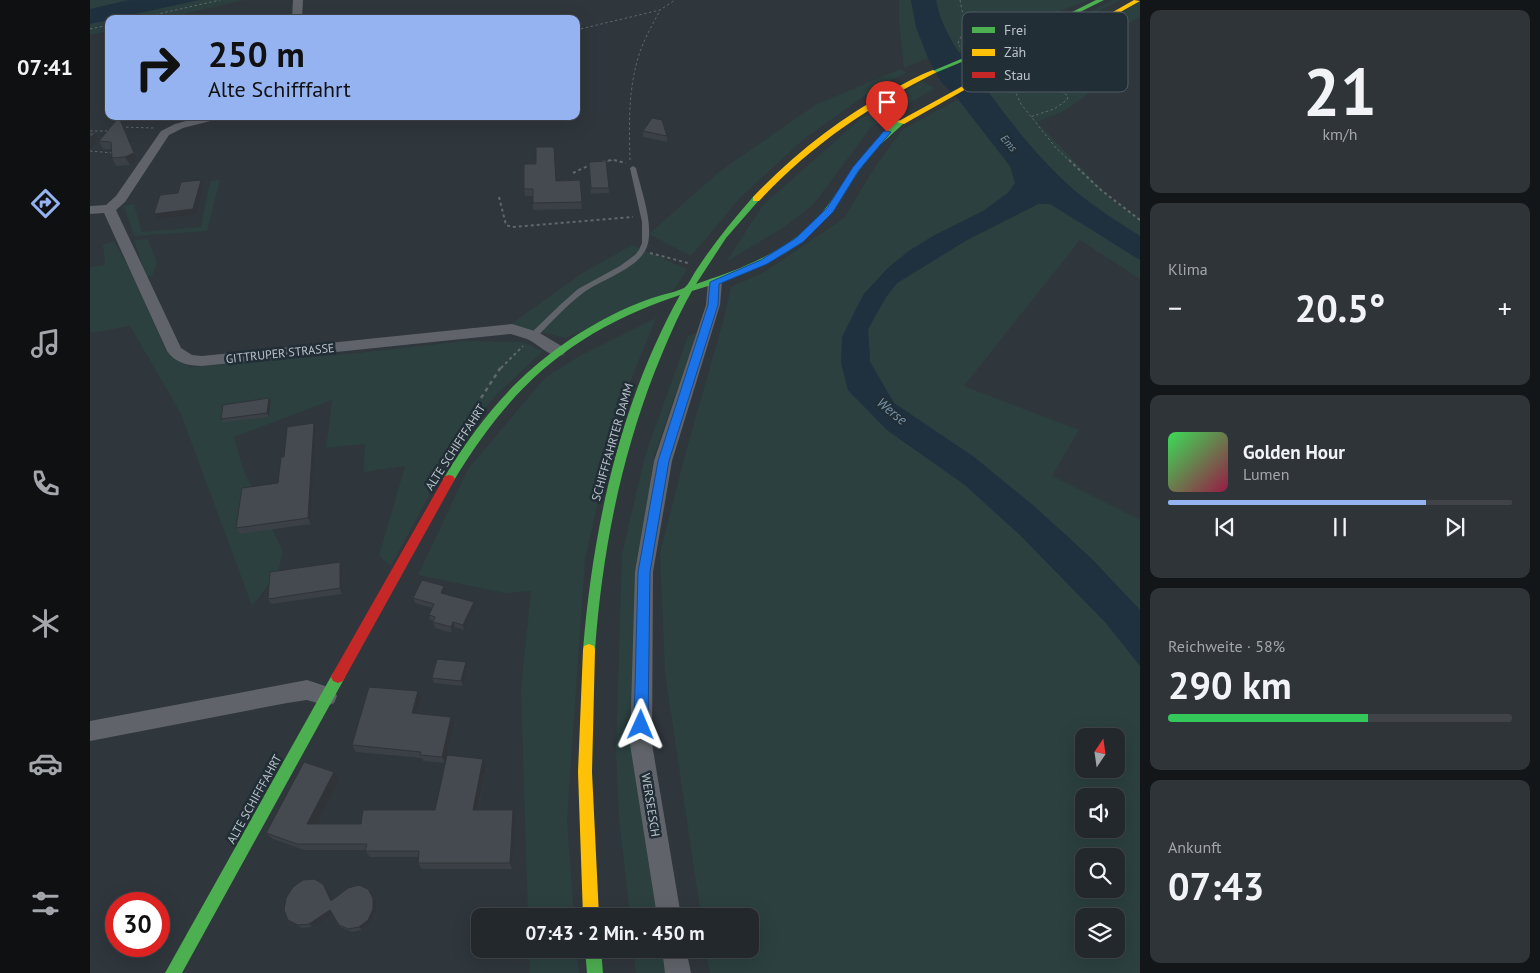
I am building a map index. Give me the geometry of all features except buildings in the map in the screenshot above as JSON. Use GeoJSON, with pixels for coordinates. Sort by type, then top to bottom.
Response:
{"type":"FeatureCollection","features":[{"type":"Feature","properties":{"kind":"main road","name":"SCHIFFFAHRTER DAMM"},"geometry":{"type":"LineString","coordinates":[[1078,12],[1101,0]]}},
{"type":"Feature","properties":{"kind":"main road","name":"ALTE SCHIFFFAHRT"},"geometry":{"type":"LineString","coordinates":[[1117,12],[1138,0]]}},
{"type":"Feature","properties":{"kind":"main road","name":"SCHIFFFAHRTER DAMM"},"geometry":{"type":"LineString","coordinates":[[591,908],[585,791],[585,724],[591,623],[598,561],[606,515],[627,430],[645,378],[667,328],[708,257],[750,204],[788,165],[843,122],[868,106],[915,81],[962,61]]}},
{"type":"Feature","properties":{"kind":"main road","name":"ALTE SCHIFFFAHRT"},"geometry":{"type":"LineString","coordinates":[[174,973],[448,480],[479,430],[515,388],[558,351],[582,335],[633,309],[714,282],[764,262],[800,240],[830,210],[870,149],[887,132],[928,106],[962,89]]}},
{"type":"Feature","properties":{"kind":"main road"},"geometry":{"type":"LineString","coordinates":[[594,958],[595,973]]}},
{"type":"Feature","properties":{"kind":"street"},"geometry":{"type":"LineString","coordinates":[[297,15],[298,0]]}},
{"type":"Feature","properties":{"kind":"street"},"geometry":{"type":"LineString","coordinates":[[90,210],[110,208],[121,199],[165,133],[172,129],[204,120]]}},
{"type":"Feature","properties":{"kind":"street","name":"GITTRUPER STRASSE"},"geometry":{"type":"LineString","coordinates":[[110,208],[175,351],[190,361],[512,329],[533,336],[558,351]]}},
{"type":"Feature","properties":{"kind":"street","name":"WERSEESCH"},"geometry":{"type":"LineString","coordinates":[[668,908],[641,744],[644,572],[663,461],[713,305],[714,282]]}},
{"type":"Feature","properties":{"kind":"street"},"geometry":{"type":"LineString","coordinates":[[90,731],[307,690],[327,696]]}},
{"type":"Feature","properties":{"kind":"street"},"geometry":{"type":"LineString","coordinates":[[676,958],[678,973]]}},
{"type":"Feature","properties":{"kind":"lane"},"geometry":{"type":"LineString","coordinates":[[533,336],[581,291],[630,262],[642,251],[646,237],[644,217],[633,168]]}},
{"type":"Feature","properties":{"kind":"path"},"geometry":{"type":"LineString","coordinates":[[154,15],[220,0]]}},
{"type":"Feature","properties":{"kind":"path"},"geometry":{"type":"LineString","coordinates":[[580,29],[660,10],[674,0]]}},
{"type":"Feature","properties":{"kind":"path"},"geometry":{"type":"LineString","coordinates":[[573,173],[594,163],[613,160],[630,164],[630,125],[636,67],[643,46],[660,10]]}},
{"type":"Feature","properties":{"kind":"path"},"geometry":{"type":"LineString","coordinates":[[90,29],[105,26]]}},
{"type":"Feature","properties":{"kind":"path"},"geometry":{"type":"LineString","coordinates":[[962,35],[958,43],[962,50]]}},
{"type":"Feature","properties":{"kind":"path"},"geometry":{"type":"LineString","coordinates":[[1014,92],[1020,104],[1056,148],[1088,178],[1140,220]]}},
{"type":"Feature","properties":{"kind":"path"},"geometry":{"type":"LineString","coordinates":[[1030,117],[1054,109],[1067,100],[1068,96],[1063,92]]}},
{"type":"Feature","properties":{"kind":"path"},"geometry":{"type":"LineString","coordinates":[[118,127],[172,129]]}},
{"type":"Feature","properties":{"kind":"path"},"geometry":{"type":"LineString","coordinates":[[90,131],[110,131]]}},
{"type":"Feature","properties":{"kind":"path"},"geometry":{"type":"LineString","coordinates":[[90,152],[115,153]]}},
{"type":"Feature","properties":{"kind":"path"},"geometry":{"type":"LineString","coordinates":[[500,197],[506,225],[512,226],[644,217]]}},
{"type":"Feature","properties":{"kind":"path"},"geometry":{"type":"LineString","coordinates":[[642,251],[685,262]]}},
{"type":"Feature","properties":{"kind":"green space"},"geometry":{"type":"Polygon","coordinates":[[[90,0],[244,0],[179,15],[105,15],[105,32],[90,35],[90,0]]]}},
{"type":"Feature","properties":{"kind":"green space"},"geometry":{"type":"Polygon","coordinates":[[[899,0],[911,0],[916,27],[928,58],[904,68],[899,20],[899,0]]]}},
{"type":"Feature","properties":{"kind":"green space"},"geometry":{"type":"Polygon","coordinates":[[[936,0],[1088,0],[1059,12],[962,12],[962,51],[958,53],[939,16],[936,0]]]}},
{"type":"Feature","properties":{"kind":"green space"},"geometry":{"type":"Polygon","coordinates":[[[1113,0],[1121,0],[1097,12],[1090,12],[1113,0]]]}},
{"type":"Feature","properties":{"kind":"green space"},"geometry":{"type":"Polygon","coordinates":[[[1140,1],[1140,17],[1128,24],[1128,12],[1120,12],[1140,1]]]}},
{"type":"Feature","properties":{"kind":"green space"},"geometry":{"type":"Polygon","coordinates":[[[900,69],[907,73],[880,85],[805,138],[741,197],[691,256],[649,234],[719,172],[815,105],[900,69]]]}},
{"type":"Feature","properties":{"kind":"green space"},"geometry":{"type":"Polygon","coordinates":[[[922,81],[935,88],[872,126],[813,205],[784,227],[726,262],[763,205],[859,120],[922,81]]]}},
{"type":"Feature","properties":{"kind":"green space"},"geometry":{"type":"Polygon","coordinates":[[[988,92],[1091,92],[1066,110],[1037,122],[1112,200],[1140,219],[1140,236],[1074,190],[1049,166],[1003,113],[988,92]]]}},
{"type":"Feature","properties":{"kind":"green space"},"geometry":{"type":"Polygon","coordinates":[[[958,99],[1010,166],[1015,183],[1008,193],[983,211],[933,236],[909,251],[889,267],[864,294],[847,382],[848,390],[887,430],[965,485],[1021,536],[1106,623],[1140,666],[1140,973],[710,973],[708,958],[759,958],[759,908],[700,908],[665,673],[660,553],[731,287],[766,271],[844,218],[875,167],[902,130],[958,99]]]}},
{"type":"Feature","properties":{"kind":"green space"},"geometry":{"type":"Polygon","coordinates":[[[220,180],[207,231],[134,236],[124,206],[134,204],[142,232],[201,227],[210,181],[220,180]]]}},
{"type":"Feature","properties":{"kind":"green space"},"geometry":{"type":"Polygon","coordinates":[[[1050,203],[1140,260],[1140,279],[1080,240],[964,386],[1079,430],[1052,476],[1140,520],[1140,610],[1069,537],[974,457],[894,403],[870,362],[868,329],[886,297],[897,283],[967,240],[1038,204],[1050,203]]]}},
{"type":"Feature","properties":{"kind":"green space"},"geometry":{"type":"Polygon","coordinates":[[[148,239],[157,264],[152,276],[146,276],[134,240],[148,239]]]}},
{"type":"Feature","properties":{"kind":"green space"},"geometry":{"type":"Polygon","coordinates":[[[114,241],[132,274],[166,351],[190,367],[349,354],[465,341],[522,342],[543,351],[496,395],[458,442],[391,566],[379,556],[405,466],[364,472],[365,444],[326,448],[332,400],[234,437],[243,469],[283,551],[278,572],[252,606],[181,414],[130,326],[90,333],[90,267],[105,265],[103,245],[114,241]]]}},
{"type":"Feature","properties":{"kind":"green space"},"geometry":{"type":"Polygon","coordinates":[[[632,245],[687,269],[674,290],[566,338],[510,325],[581,274],[632,245]]]}},
{"type":"Feature","properties":{"kind":"green space"},"geometry":{"type":"Polygon","coordinates":[[[656,318],[619,409],[585,559],[567,820],[573,908],[528,908],[521,689],[531,591],[505,593],[418,575],[468,469],[545,378],[578,357],[656,318]]]}},
{"type":"Feature","properties":{"kind":"green space"},"geometry":{"type":"Polygon","coordinates":[[[697,333],[654,456],[637,572],[642,812],[657,908],[629,908],[619,817],[616,751],[622,554],[645,456],[688,336],[697,333]]]}},
{"type":"Feature","properties":{"kind":"green space"},"geometry":{"type":"Polygon","coordinates":[[[529,958],[578,958],[579,973],[530,973],[529,958]]]}},
{"type":"Feature","properties":{"kind":"green space"},"geometry":{"type":"Polygon","coordinates":[[[634,958],[664,958],[666,973],[636,973],[634,958]]]}},
{"type":"Feature","properties":{"kind":"water"},"geometry":{"type":"Polygon","coordinates":[[[129,0],[199,0],[131,15],[105,15],[105,21],[90,24],[90,9],[129,0]]]}},
{"type":"Feature","properties":{"kind":"water"},"geometry":{"type":"Polygon","coordinates":[[[911,0],[936,0],[943,24],[962,56],[962,92],[988,92],[1026,140],[1061,178],[1098,208],[1140,236],[1140,260],[1050,204],[1038,204],[967,240],[897,283],[886,297],[868,329],[870,362],[894,403],[974,457],[1034,506],[1092,559],[1140,610],[1140,666],[1106,623],[1021,536],[965,485],[887,430],[848,390],[841,363],[842,337],[864,294],[889,267],[909,251],[933,236],[983,211],[1008,193],[1015,183],[1010,166],[958,99],[941,82],[928,58],[916,27],[911,0]]]}},
{"type":"Feature","properties":{"kind":"traffic: fast"},"geometry":{"type":"LineString","coordinates":[[1076,12],[1101,0]]}},
{"type":"Feature","properties":{"kind":"traffic: fast"},"geometry":{"type":"LineString","coordinates":[[933,72],[962,60]]}},
{"type":"Feature","properties":{"kind":"traffic: fast"},"geometry":{"type":"LineString","coordinates":[[449,479],[489,419],[511,393],[536,369],[563,348],[593,329],[625,313],[748,268],[797,241],[825,215],[870,151],[901,122]]}},
{"type":"Feature","properties":{"kind":"traffic: fast"},"geometry":{"type":"LineString","coordinates":[[589,650],[592,607],[605,520],[615,477],[641,394],[657,354],[685,295],[723,236],[756,199]]}},
{"type":"Feature","properties":{"kind":"traffic: fast"},"geometry":{"type":"LineString","coordinates":[[173,973],[338,677]]}},
{"type":"Feature","properties":{"kind":"traffic: fast"},"geometry":{"type":"LineString","coordinates":[[594,958],[595,973]]}},
{"type":"Feature","properties":{"kind":"traffic: slow"},"geometry":{"type":"LineString","coordinates":[[1117,12],[1138,0]]}},
{"type":"Feature","properties":{"kind":"traffic: slow"},"geometry":{"type":"LineString","coordinates":[[756,199],[795,160],[838,126],[884,97],[933,72]]}},
{"type":"Feature","properties":{"kind":"traffic: slow"},"geometry":{"type":"LineString","coordinates":[[901,122],[962,89]]}},
{"type":"Feature","properties":{"kind":"traffic: slow"},"geometry":{"type":"LineString","coordinates":[[589,650],[585,772],[591,908]]}},
{"type":"Feature","properties":{"kind":"traffic: jam"},"geometry":{"type":"LineString","coordinates":[[338,677],[449,479]]}},
{"type":"Feature","properties":{"kind":"route"},"geometry":{"type":"LineString","coordinates":[[641,725],[644,572],[663,461],[713,305],[714,282],[764,262],[800,240],[830,210],[856,168],[870,149],[887,132]]}},
{"type":"Feature","properties":{"kind":"water label","name":"Ems"},"geometry":{"type":"Point","coordinates":[1009,143]}},
{"type":"Feature","properties":{"kind":"water label","name":"Werse"},"geometry":{"type":"Point","coordinates":[892,411]}}]}
